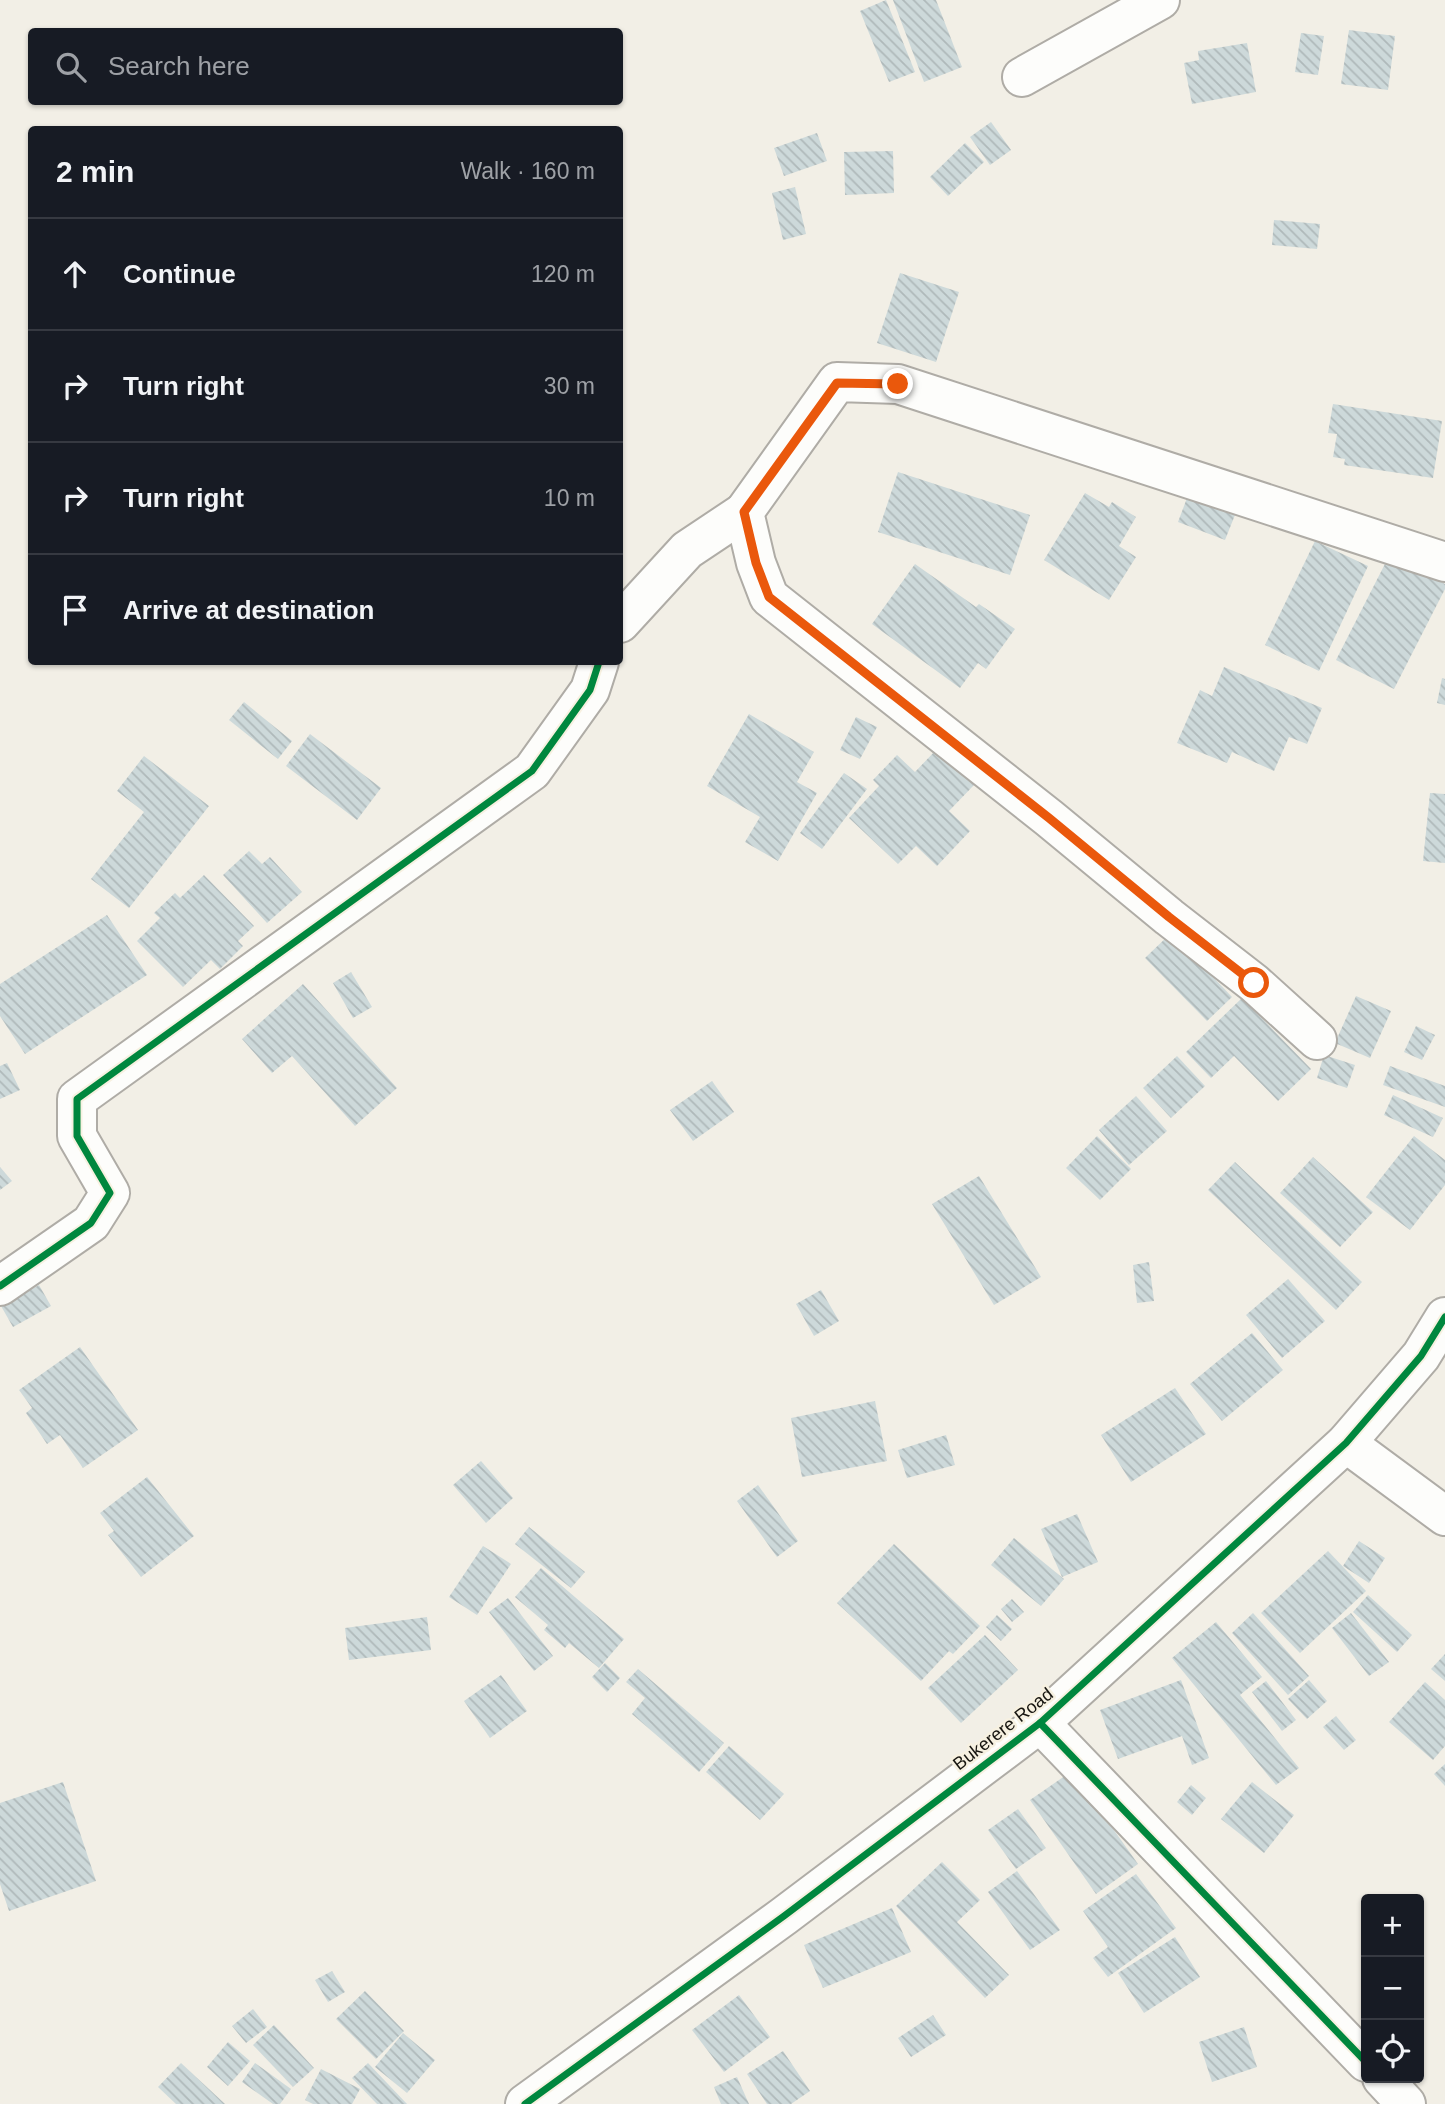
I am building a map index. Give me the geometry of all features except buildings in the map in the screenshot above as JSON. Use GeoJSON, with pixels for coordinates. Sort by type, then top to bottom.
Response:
{"type":"FeatureCollection","features":[{"type":"Feature","properties":{"kind":"street"},"geometry":{"type":"LineString","coordinates":[[1022,77],[1160,0]]}},
{"type":"Feature","properties":{"kind":"street"},"geometry":{"type":"LineString","coordinates":[[623,620],[687,550],[744,512],[837,383],[898,384],[1445,562]]}},
{"type":"Feature","properties":{"kind":"street"},"geometry":{"type":"LineString","coordinates":[[744,512],[756,563],[769,597],[1254,983],[1317,1040]]}},
{"type":"Feature","properties":{"kind":"street"},"geometry":{"type":"LineString","coordinates":[[0,1286],[91,1223],[110,1193],[78,1136],[78,1099],[532,771],[590,690],[598,665]]}},
{"type":"Feature","properties":{"kind":"street","name":"Bukerere Road"},"geometry":{"type":"LineString","coordinates":[[525,2104],[784,1916],[1040,1724],[1346,1443],[1421,1356],[1445,1317]]}},
{"type":"Feature","properties":{"kind":"street"},"geometry":{"type":"LineString","coordinates":[[1346,1443],[1445,1516]]}},
{"type":"Feature","properties":{"kind":"street"},"geometry":{"type":"LineString","coordinates":[[1040,1724],[1361,2057]]}},
{"type":"Feature","properties":{"kind":"street"},"geometry":{"type":"LineString","coordinates":[[1386,2083],[1406,2104]]}},
{"type":"Feature","properties":{"kind":"cycle path"},"geometry":{"type":"LineString","coordinates":[[0,1286],[91,1223],[110,1193],[77,1136],[77,1099],[532,771],[590,690],[598,665]]}},
{"type":"Feature","properties":{"kind":"cycle path"},"geometry":{"type":"LineString","coordinates":[[525,2104],[784,1916],[1040,1723],[1346,1443],[1421,1356],[1445,1317]]}},
{"type":"Feature","properties":{"kind":"cycle path"},"geometry":{"type":"LineString","coordinates":[[1040,1723],[1361,2057]]}},
{"type":"Feature","properties":{"kind":"route"},"geometry":{"type":"LineString","coordinates":[[898,384],[837,383],[744,512],[756,563],[769,597],[1254,983]]}}]}
